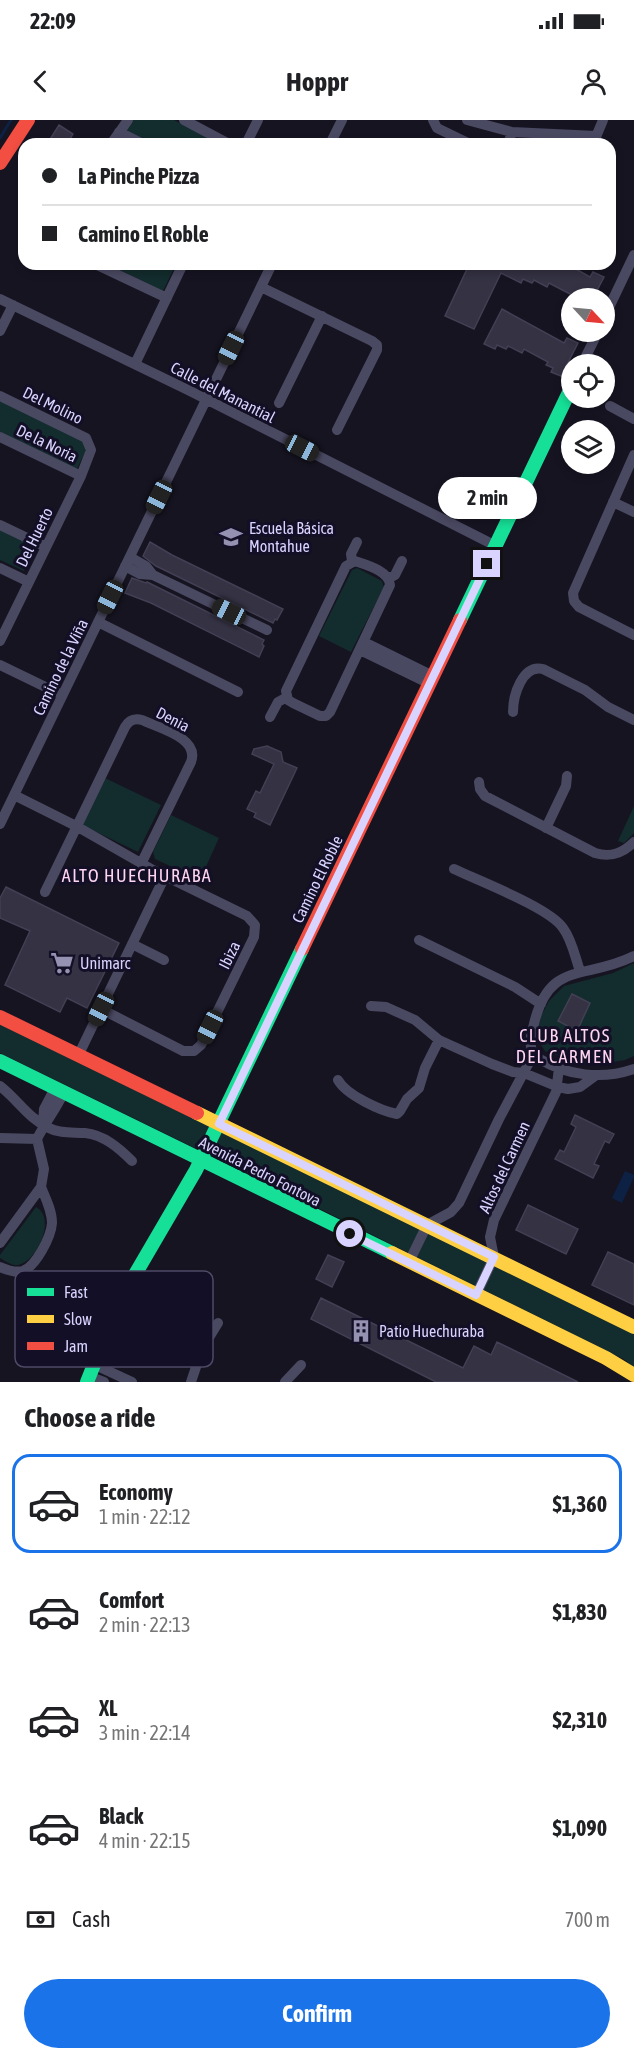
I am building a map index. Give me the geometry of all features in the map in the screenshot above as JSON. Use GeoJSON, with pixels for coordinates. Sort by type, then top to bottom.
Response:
{"type":"FeatureCollection","features":[{"type":"Feature","properties":{"kind":"street"},"geometry":{"type":"LineString","coordinates":[[0,163],[28,120]]}},
{"type":"Feature","properties":{"kind":"street"},"geometry":{"type":"LineString","coordinates":[[116,138],[128,120]]}},
{"type":"Feature","properties":{"kind":"street"},"geometry":{"type":"LineString","coordinates":[[184,120],[218,138]]}},
{"type":"Feature","properties":{"kind":"street"},"geometry":{"type":"LineString","coordinates":[[249,138],[258,120]]}},
{"type":"Feature","properties":{"kind":"street"},"geometry":{"type":"LineString","coordinates":[[333,138],[342,120]]}},
{"type":"Feature","properties":{"kind":"street"},"geometry":{"type":"LineString","coordinates":[[433,120],[437,128],[458,138]]}},
{"type":"Feature","properties":{"kind":"street"},"geometry":{"type":"LineString","coordinates":[[467,120],[512,132],[574,138]]}},
{"type":"Feature","properties":{"kind":"street"},"geometry":{"type":"LineString","coordinates":[[595,138],[603,120]]}},
{"type":"Feature","properties":{"kind":"street"},"geometry":{"type":"LineString","coordinates":[[120,132],[132,138]]}},
{"type":"Feature","properties":{"kind":"street"},"geometry":{"type":"LineString","coordinates":[[510,138],[512,132]]}},
{"type":"Feature","properties":{"kind":"street"},"geometry":{"type":"LineString","coordinates":[[615,295],[634,255]]}},
{"type":"Feature","properties":{"kind":"street"},"geometry":{"type":"LineString","coordinates":[[108,270],[167,298]]}},
{"type":"Feature","properties":{"kind":"street"},"geometry":{"type":"LineString","coordinates":[[135,364],[180,270]]}},
{"type":"Feature","properties":{"kind":"street","name":"Camino de la Viña"},"geometry":{"type":"LineString","coordinates":[[0,824],[269,270]]}},
{"type":"Feature","properties":{"kind":"street"},"geometry":{"type":"LineString","coordinates":[[261,287],[372,340],[377,347],[337,430]]}},
{"type":"Feature","properties":{"kind":"street","name":"Calle del Manantial"},"geometry":{"type":"LineString","coordinates":[[0,299],[135,364],[496,546]]}},
{"type":"Feature","properties":{"kind":"street"},"geometry":{"type":"LineString","coordinates":[[0,331],[13,305]]}},
{"type":"Feature","properties":{"kind":"street"},"geometry":{"type":"LineString","coordinates":[[279,403],[321,316]]}},
{"type":"Feature","properties":{"kind":"street","name":"Del Molino"},"geometry":{"type":"LineString","coordinates":[[0,396],[86,438],[90,444]]}},
{"type":"Feature","properties":{"kind":"street","name":"Camino El Roble"},"geometry":{"type":"LineString","coordinates":[[136,1271],[202,1159],[562,408]]}},
{"type":"Feature","properties":{"kind":"street"},"geometry":{"type":"LineString","coordinates":[[614,408],[634,419]]}},
{"type":"Feature","properties":{"kind":"street","name":"De la Noria"},"geometry":{"type":"LineString","coordinates":[[0,437],[81,476]]}},
{"type":"Feature","properties":{"kind":"street","name":"Del Huerto"},"geometry":{"type":"LineString","coordinates":[[0,641],[81,476],[91,450],[90,444]]}},
{"type":"Feature","properties":{"kind":"street"},"geometry":{"type":"LineString","coordinates":[[634,455],[574,589],[573,597],[579,608],[634,635]]}},
{"type":"Feature","properties":{"kind":"street"},"geometry":{"type":"LineString","coordinates":[[613,502],[634,512]]}},
{"type":"Feature","properties":{"kind":"street"},"geometry":{"type":"LineString","coordinates":[[0,525],[46,547]]}},
{"type":"Feature","properties":{"kind":"street"},"geometry":{"type":"LineString","coordinates":[[352,561],[351,554],[357,542]]}},
{"type":"Feature","properties":{"kind":"street"},"geometry":{"type":"LineString","coordinates":[[352,561],[358,562],[389,578],[389,589],[328,714],[320,716],[292,704],[286,697],[287,688],[346,566],[352,561]]}},
{"type":"Feature","properties":{"kind":"street"},"geometry":{"type":"LineString","coordinates":[[389,578],[394,575],[402,561]]}},
{"type":"Feature","properties":{"kind":"street"},"geometry":{"type":"LineString","coordinates":[[127,562],[146,566],[153,575],[267,630]]}},
{"type":"Feature","properties":{"kind":"street"},"geometry":{"type":"LineString","coordinates":[[0,568],[29,582]]}},
{"type":"Feature","properties":{"kind":"street"},"geometry":{"type":"LineString","coordinates":[[98,622],[238,692]]}},
{"type":"Feature","properties":{"kind":"street"},"geometry":{"type":"LineString","coordinates":[[362,646],[431,680]]}},
{"type":"Feature","properties":{"kind":"street"},"geometry":{"type":"LineString","coordinates":[[0,664],[62,696]]}},
{"type":"Feature","properties":{"kind":"street"},"geometry":{"type":"LineString","coordinates":[[513,712],[517,691],[528,672],[536,668],[543,669],[585,690],[608,707],[634,720]]}},
{"type":"Feature","properties":{"kind":"street"},"geometry":{"type":"LineString","coordinates":[[270,717],[278,702],[286,697]]}},
{"type":"Feature","properties":{"kind":"street","name":"Denia"},"geometry":{"type":"LineString","coordinates":[[76,826],[130,721],[142,720],[184,740],[192,749],[192,758],[141,864]]}},
{"type":"Feature","properties":{"kind":"street"},"geometry":{"type":"LineString","coordinates":[[546,828],[566,786],[567,776]]}},
{"type":"Feature","properties":{"kind":"street"},"geometry":{"type":"LineString","coordinates":[[479,782],[480,789],[485,796],[602,855],[619,853],[634,842]]}},
{"type":"Feature","properties":{"kind":"street","name":"Ibiza"},"geometry":{"type":"LineString","coordinates":[[14,795],[76,826],[141,864],[247,916],[255,925],[254,937],[201,1045],[194,1052],[183,1051],[101,1009]]}},
{"type":"Feature","properties":{"kind":"street"},"geometry":{"type":"LineString","coordinates":[[45,892],[76,826]]}},
{"type":"Feature","properties":{"kind":"street"},"geometry":{"type":"LineString","coordinates":[[454,869],[541,910],[556,920],[567,934],[580,971]]}},
{"type":"Feature","properties":{"kind":"street"},"geometry":{"type":"LineString","coordinates":[[78,1056],[165,876]]}},
{"type":"Feature","properties":{"kind":"street"},"geometry":{"type":"LineString","coordinates":[[419,940],[515,987],[541,1004]]}},
{"type":"Feature","properties":{"kind":"street"},"geometry":{"type":"LineString","coordinates":[[132,944],[164,960]]}},
{"type":"Feature","properties":{"kind":"street","name":"Altos del Carmen"},"geometry":{"type":"LineString","coordinates":[[428,1225],[445,1216],[459,1203],[533,1055],[531,1037],[541,1004],[554,983],[565,976],[609,966],[634,956]]}},
{"type":"Feature","properties":{"kind":"street"},"geometry":{"type":"LineString","coordinates":[[371,1006],[386,1007],[415,1020],[440,1040],[513,1072],[524,1073],[568,1089],[580,1087],[595,1076]]}},
{"type":"Feature","properties":{"kind":"street","name":"Avenida Pedro Fontova"},"geometry":{"type":"LineString","coordinates":[[0,1017],[634,1327]]}},
{"type":"Feature","properties":{"kind":"street"},"geometry":{"type":"LineString","coordinates":[[338,1080],[352,1095],[397,1114],[407,1099],[419,1088],[425,1068],[440,1040]]}},
{"type":"Feature","properties":{"kind":"street"},"geometry":{"type":"LineString","coordinates":[[533,1055],[560,1068],[595,1076],[618,1074],[634,1069]]}},
{"type":"Feature","properties":{"kind":"street","name":"Avenida Pedro Fontova"},"geometry":{"type":"LineString","coordinates":[[0,1061],[616,1363],[634,1375]]}},
{"type":"Feature","properties":{"kind":"street","name":"Altos del Carmen"},"geometry":{"type":"LineString","coordinates":[[476,1295],[494,1257],[490,1237],[495,1220],[558,1086],[560,1068]]}},
{"type":"Feature","properties":{"kind":"street"},"geometry":{"type":"LineString","coordinates":[[0,1086],[43,1126],[59,1132],[100,1137],[117,1147],[132,1161]]}},
{"type":"Feature","properties":{"kind":"street"},"geometry":{"type":"LineString","coordinates":[[0,1243],[41,1187],[44,1168],[37,1139],[43,1126],[44,1110],[60,1090]]}},
{"type":"Feature","properties":{"kind":"street"},"geometry":{"type":"LineString","coordinates":[[0,1138],[37,1139]]}},
{"type":"Feature","properties":{"kind":"street"},"geometry":{"type":"LineString","coordinates":[[22,1271],[26,1270],[40,1252],[48,1239],[51,1227],[51,1217],[41,1187]]}},
{"type":"Feature","properties":{"kind":"street"},"geometry":{"type":"LineString","coordinates":[[410,1262],[428,1225]]}},
{"type":"Feature","properties":{"kind":"street"},"geometry":{"type":"LineString","coordinates":[[0,1267],[15,1271]]}},
{"type":"Feature","properties":{"kind":"street"},"geometry":{"type":"LineString","coordinates":[[213,1331],[218,1323]]}},
{"type":"Feature","properties":{"kind":"street"},"geometry":{"type":"LineString","coordinates":[[285,1382],[301,1365]]}},
{"type":"Feature","properties":{"kind":"street"},"geometry":{"type":"LineString","coordinates":[[191,1382],[196,1367]]}},
{"type":"Feature","properties":{"kind":"street"},"geometry":{"type":"LineString","coordinates":[[89,1374],[104,1382]]}},
{"type":"Feature","properties":{"kind":"street"},"geometry":{"type":"LineString","coordinates":[[89,1374],[132,1382]]}},
{"type":"Feature","properties":{"kind":"green space"},"geometry":{"type":"Polygon","coordinates":[[[133,120],[174,120],[209,138],[141,138],[126,131],[133,120]]]}},
{"type":"Feature","properties":{"kind":"green space"},"geometry":{"type":"Polygon","coordinates":[[[119,270],[173,270],[163,291],[119,270]]]}},
{"type":"Feature","properties":{"kind":"green space"},"geometry":{"type":"Polygon","coordinates":[[[0,401],[84,441],[87,448],[77,469],[0,432],[0,401]]]}},
{"type":"Feature","properties":{"kind":"green space"},"geometry":{"type":"Polygon","coordinates":[[[0,529],[36,547],[24,571],[0,560],[0,529]]]}},
{"type":"Feature","properties":{"kind":"green space"},"geometry":{"type":"Polygon","coordinates":[[[357,568],[382,581],[384,587],[351,652],[319,636],[352,570],[357,568]]]}},
{"type":"Feature","properties":{"kind":"green space"},"geometry":{"type":"Polygon","coordinates":[[[105,778],[161,805],[138,852],[82,825],[105,778]]]}},
{"type":"Feature","properties":{"kind":"green space"},"geometry":{"type":"Polygon","coordinates":[[[634,806],[634,833],[624,843],[618,841],[634,806]]]}},
{"type":"Feature","properties":{"kind":"green space"},"geometry":{"type":"Polygon","coordinates":[[[171,815],[219,838],[200,880],[155,859],[153,852],[171,815]]]}},
{"type":"Feature","properties":{"kind":"green space"},"geometry":{"type":"Polygon","coordinates":[[[634,963],[634,1056],[625,1060],[596,1065],[575,1062],[545,1051],[539,1042],[537,1030],[541,1016],[549,1001],[564,986],[613,973],[634,963]]]}},
{"type":"Feature","properties":{"kind":"green space"},"geometry":{"type":"Polygon","coordinates":[[[0,1022],[213,1124],[201,1151],[0,1053],[0,1022]]]}},
{"type":"Feature","properties":{"kind":"green space"},"geometry":{"type":"Polygon","coordinates":[[[222,1129],[634,1331],[634,1368],[625,1360],[211,1155],[222,1129]]]}},
{"type":"Feature","properties":{"kind":"green space"},"geometry":{"type":"Polygon","coordinates":[[[36,1207],[45,1220],[45,1229],[38,1248],[25,1262],[18,1265],[0,1258],[0,1255],[36,1207]]]}},
{"type":"Feature","properties":{"kind":"water"},"geometry":{"type":"Polygon","coordinates":[[[625,1171],[634,1177],[622,1203],[612,1198],[625,1171]]]}},
{"type":"Feature","properties":{"kind":"building"},"geometry":{"type":"Polygon","coordinates":[[[59,125],[73,134],[71,138],[51,138],[59,125]]]}},
{"type":"Feature","properties":{"kind":"building"},"geometry":{"type":"Polygon","coordinates":[[[467,270],[578,270],[590,277],[593,272],[604,277],[598,288],[561,289],[549,283],[547,287],[534,280],[532,283],[523,279],[521,283],[501,273],[474,329],[445,316],[467,270]]]}},
{"type":"Feature","properties":{"kind":"building"},"geometry":{"type":"Polygon","coordinates":[[[502,309],[561,342],[578,343],[572,354],[561,354],[561,376],[551,372],[553,368],[546,365],[548,362],[524,349],[522,353],[508,346],[506,349],[497,345],[495,349],[484,344],[502,309]]]}},
{"type":"Feature","properties":{"kind":"building"},"geometry":{"type":"Polygon","coordinates":[[[150,542],[283,609],[277,620],[275,619],[273,623],[156,566],[143,556],[150,542]]]}},
{"type":"Feature","properties":{"kind":"building"},"geometry":{"type":"Polygon","coordinates":[[[132,578],[147,582],[264,640],[259,657],[151,603],[125,593],[132,578]]]}},
{"type":"Feature","properties":{"kind":"building"},"geometry":{"type":"Polygon","coordinates":[[[267,746],[281,752],[283,762],[297,768],[270,825],[254,817],[256,813],[247,809],[256,791],[260,793],[274,764],[252,754],[254,749],[267,746]]]}},
{"type":"Feature","properties":{"kind":"building","name":"Unimarc"},"geometry":{"type":"Polygon","coordinates":[[[6,887],[119,943],[87,1008],[67,998],[60,1012],[5,985],[30,931],[0,918],[0,898],[6,887]]]}},
{"type":"Feature","properties":{"kind":"building"},"geometry":{"type":"Polygon","coordinates":[[[572,994],[590,1003],[577,1031],[558,1021],[572,994]]]}},
{"type":"Feature","properties":{"kind":"building"},"geometry":{"type":"Polygon","coordinates":[[[575,1115],[614,1134],[609,1143],[605,1141],[594,1164],[599,1166],[593,1178],[555,1159],[560,1150],[564,1152],[576,1127],[571,1124],[575,1115]]]}},
{"type":"Feature","properties":{"kind":"building"},"geometry":{"type":"Polygon","coordinates":[[[528,1205],[578,1229],[566,1254],[516,1230],[528,1205]]]}},
{"type":"Feature","properties":{"kind":"building"},"geometry":{"type":"Polygon","coordinates":[[[608,1252],[634,1264],[634,1305],[592,1285],[608,1252]]]}},
{"type":"Feature","properties":{"kind":"building"},"geometry":{"type":"Polygon","coordinates":[[[328,1255],[344,1262],[332,1287],[316,1279],[328,1255]]]}},
{"type":"Feature","properties":{"kind":"building","name":"Patio Huechuraba"},"geometry":{"type":"Polygon","coordinates":[[[321,1298],[463,1368],[474,1346],[491,1355],[497,1342],[578,1382],[436,1382],[311,1319],[321,1298]]]}},
{"type":"Feature","properties":{"kind":"waterway"},"geometry":{"type":"LineString","coordinates":[[0,138],[11,120]]}},
{"type":"Feature","properties":{"kind":"traffic: fast"},"geometry":{"type":"LineString","coordinates":[[460,620],[561,408]]}},
{"type":"Feature","properties":{"kind":"traffic: fast"},"geometry":{"type":"LineString","coordinates":[[137,1271],[196,1170],[302,949]]}},
{"type":"Feature","properties":{"kind":"traffic: fast"},"geometry":{"type":"LineString","coordinates":[[0,1061],[392,1253]]}},
{"type":"Feature","properties":{"kind":"traffic: fast"},"geometry":{"type":"LineString","coordinates":[[87,1382],[93,1367]]}},
{"type":"Feature","properties":{"kind":"traffic: slow"},"geometry":{"type":"LineString","coordinates":[[197,1113],[634,1327]]}},
{"type":"Feature","properties":{"kind":"traffic: slow"},"geometry":{"type":"LineString","coordinates":[[392,1253],[606,1358],[634,1375]]}},
{"type":"Feature","properties":{"kind":"traffic: jam"},"geometry":{"type":"LineString","coordinates":[[0,163],[28,120]]}},
{"type":"Feature","properties":{"kind":"traffic: jam"},"geometry":{"type":"LineString","coordinates":[[302,949],[460,620]]}},
{"type":"Feature","properties":{"kind":"traffic: jam"},"geometry":{"type":"LineString","coordinates":[[0,1017],[197,1113]]}},
{"type":"Feature","properties":{"kind":"place","name":"Escuela Básica Montahue"},"geometry":{"type":"Point","coordinates":[231,537]}},
{"type":"Feature","properties":{"kind":"place","name":"Unimarc"},"geometry":{"type":"Point","coordinates":[62,963]}},
{"type":"Feature","properties":{"kind":"place","name":"Patio Huechuraba"},"geometry":{"type":"Point","coordinates":[361,1331]}},
{"type":"Feature","properties":{"kind":"district","name":"ALTO HUECHURABA"},"geometry":{"type":"Point","coordinates":[137,876]}},
{"type":"Feature","properties":{"kind":"district","name":"CLUB ALTOS DEL CARMEN"},"geometry":{"type":"Point","coordinates":[565,1046]}},
{"type":"Feature","properties":{"kind":"route"},"geometry":{"type":"LineString","coordinates":[[350,1234],[476,1295],[494,1257],[219,1124],[487,564]]}}]}
